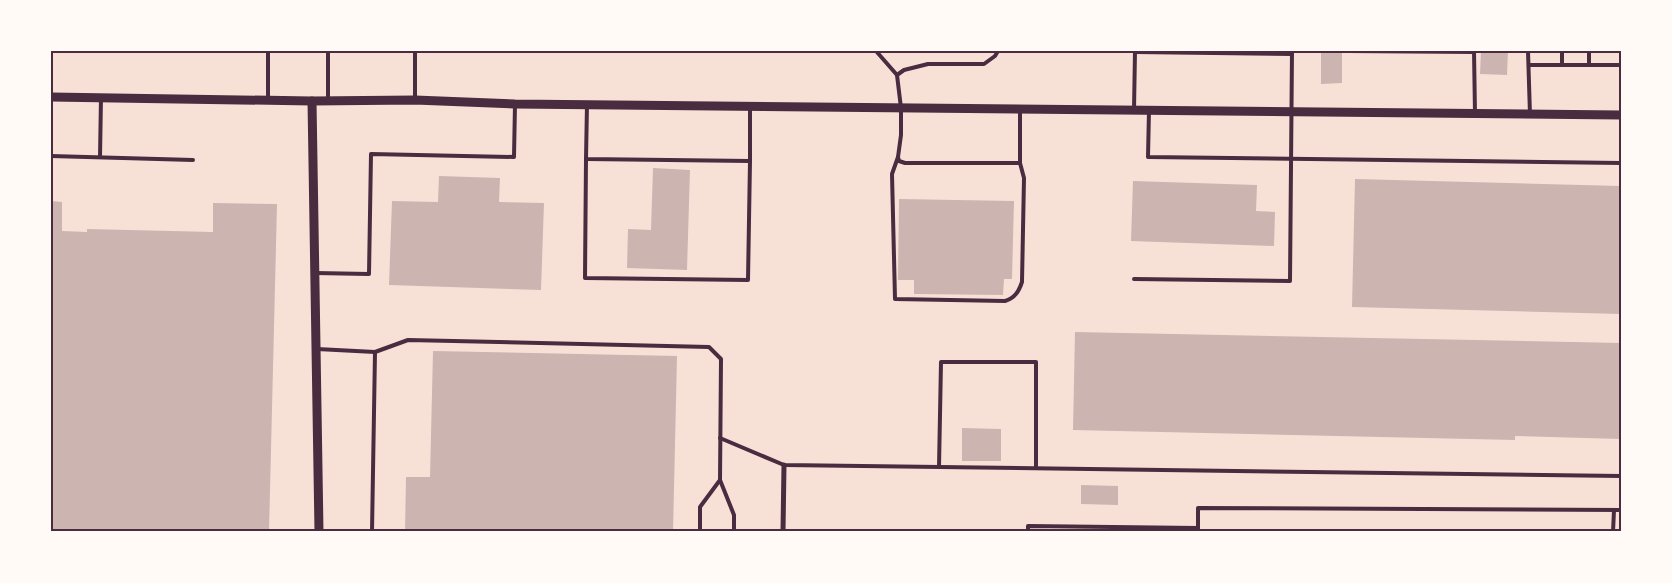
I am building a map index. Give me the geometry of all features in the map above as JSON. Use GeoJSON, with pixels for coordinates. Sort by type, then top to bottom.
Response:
{"type":"FeatureCollection","features":[{"type":"Feature","properties":{"kind":"street"},"geometry":{"type":"LineString","coordinates":[[51,96],[312,102],[415,100],[515,104],[1621,116]]}},
{"type":"Feature","properties":{"kind":"street"},"geometry":{"type":"LineString","coordinates":[[312,102],[319,532]]}},
{"type":"Feature","properties":{"kind":"street"},"geometry":{"type":"LineString","coordinates":[[784,465],[784,532]]}},
{"type":"Feature","properties":{"kind":"lane"},"geometry":{"type":"LineString","coordinates":[[268,51],[268,100]]}},
{"type":"Feature","properties":{"kind":"lane"},"geometry":{"type":"LineString","coordinates":[[328,51],[328,102]]}},
{"type":"Feature","properties":{"kind":"lane"},"geometry":{"type":"LineString","coordinates":[[415,51],[415,100]]}},
{"type":"Feature","properties":{"kind":"lane"},"geometry":{"type":"LineString","coordinates":[[876,51],[897,75],[901,108],[902,135],[898,157],[892,174],[895,299],[1005,301],[1011,299],[1016,294],[1022,282],[1023,274],[1024,178],[1020,163],[1020,109]]}},
{"type":"Feature","properties":{"kind":"lane"},"geometry":{"type":"LineString","coordinates":[[897,75],[904,70],[928,64],[984,64],[995,56],[998,51]]}},
{"type":"Feature","properties":{"kind":"lane"},"geometry":{"type":"LineString","coordinates":[[1348,51],[1474,52],[1475,114]]}},
{"type":"Feature","properties":{"kind":"lane"},"geometry":{"type":"LineString","coordinates":[[1528,51],[1530,115]]}},
{"type":"Feature","properties":{"kind":"lane"},"geometry":{"type":"LineString","coordinates":[[1562,51],[1562,65]]}},
{"type":"Feature","properties":{"kind":"lane"},"geometry":{"type":"LineString","coordinates":[[1589,51],[1589,65]]}},
{"type":"Feature","properties":{"kind":"lane"},"geometry":{"type":"LineString","coordinates":[[1134,110],[1135,52],[1292,52],[1290,281],[1134,279]]}},
{"type":"Feature","properties":{"kind":"lane"},"geometry":{"type":"LineString","coordinates":[[1529,65],[1621,65]]}},
{"type":"Feature","properties":{"kind":"lane"},"geometry":{"type":"LineString","coordinates":[[100,157],[101,97]]}},
{"type":"Feature","properties":{"kind":"lane"},"geometry":{"type":"LineString","coordinates":[[315,274],[369,274],[371,154],[514,157],[515,104]]}},
{"type":"Feature","properties":{"kind":"lane"},"geometry":{"type":"LineString","coordinates":[[587,104],[585,278],[748,280],[750,106]]}},
{"type":"Feature","properties":{"kind":"lane"},"geometry":{"type":"LineString","coordinates":[[1149,110],[1148,158],[1621,163]]}},
{"type":"Feature","properties":{"kind":"lane"},"geometry":{"type":"LineString","coordinates":[[51,156],[192,160]]}},
{"type":"Feature","properties":{"kind":"lane"},"geometry":{"type":"LineString","coordinates":[[898,157],[900,161],[905,163],[1020,163]]}},
{"type":"Feature","properties":{"kind":"lane"},"geometry":{"type":"LineString","coordinates":[[586,159],[750,161]]}},
{"type":"Feature","properties":{"kind":"lane"},"geometry":{"type":"LineString","coordinates":[[316,349],[375,352],[408,340],[709,347],[720,359],[720,480],[734,514],[734,532]]}},
{"type":"Feature","properties":{"kind":"lane"},"geometry":{"type":"LineString","coordinates":[[372,532],[375,352]]}},
{"type":"Feature","properties":{"kind":"lane"},"geometry":{"type":"LineString","coordinates":[[940,467],[941,362],[1036,362],[1036,468]]}},
{"type":"Feature","properties":{"kind":"lane"},"geometry":{"type":"LineString","coordinates":[[720,438],[784,465],[1621,476]]}},
{"type":"Feature","properties":{"kind":"lane"},"geometry":{"type":"LineString","coordinates":[[700,532],[700,507],[720,480]]}},
{"type":"Feature","properties":{"kind":"lane"},"geometry":{"type":"LineString","coordinates":[[1028,532],[1028,526],[1198,530],[1198,508],[1621,510]]}},
{"type":"Feature","properties":{"kind":"lane"},"geometry":{"type":"LineString","coordinates":[[1613,532],[1614,510]]}},
{"type":"Feature","properties":{"kind":"building"},"geometry":{"type":"Polygon","coordinates":[[[336,51],[370,51],[370,53],[336,53],[336,51]]]}},
{"type":"Feature","properties":{"kind":"building"},"geometry":{"type":"Polygon","coordinates":[[[1321,51],[1342,51],[1342,83],[1321,84],[1321,51]]]}},
{"type":"Feature","properties":{"kind":"building"},"geometry":{"type":"Polygon","coordinates":[[[1481,51],[1508,51],[1507,75],[1480,74],[1481,51]]]}},
{"type":"Feature","properties":{"kind":"building"},"geometry":{"type":"Polygon","coordinates":[[[653,168],[690,170],[687,270],[627,268],[628,229],[651,230],[653,168]]]}},
{"type":"Feature","properties":{"kind":"building"},"geometry":{"type":"Polygon","coordinates":[[[439,176],[500,178],[499,202],[544,203],[541,290],[389,285],[392,201],[438,202],[439,176]]]}},
{"type":"Feature","properties":{"kind":"building"},"geometry":{"type":"Polygon","coordinates":[[[1355,179],[1621,186],[1621,314],[1352,307],[1355,179]]]}},
{"type":"Feature","properties":{"kind":"building"},"geometry":{"type":"Polygon","coordinates":[[[1133,181],[1257,185],[1256,211],[1275,212],[1274,246],[1131,241],[1133,181]]]}},
{"type":"Feature","properties":{"kind":"building"},"geometry":{"type":"Polygon","coordinates":[[[899,199],[1014,201],[1012,279],[1004,279],[1003,295],[914,294],[914,280],[898,280],[899,199]]]}},
{"type":"Feature","properties":{"kind":"building"},"geometry":{"type":"Polygon","coordinates":[[[51,201],[62,202],[62,231],[87,232],[87,229],[213,232],[213,203],[277,204],[269,532],[51,532],[51,201]]]}},
{"type":"Feature","properties":{"kind":"building"},"geometry":{"type":"Polygon","coordinates":[[[1075,332],[1621,343],[1621,439],[1515,436],[1515,440],[1073,430],[1075,332]]]}},
{"type":"Feature","properties":{"kind":"building"},"geometry":{"type":"Polygon","coordinates":[[[433,351],[677,356],[673,532],[405,532],[406,477],[430,477],[433,351]]]}},
{"type":"Feature","properties":{"kind":"building"},"geometry":{"type":"Polygon","coordinates":[[[962,428],[1001,429],[1001,461],[962,461],[962,428]]]}},
{"type":"Feature","properties":{"kind":"building"},"geometry":{"type":"Polygon","coordinates":[[[1081,485],[1118,486],[1118,505],[1081,504],[1081,485]]]}}]}
